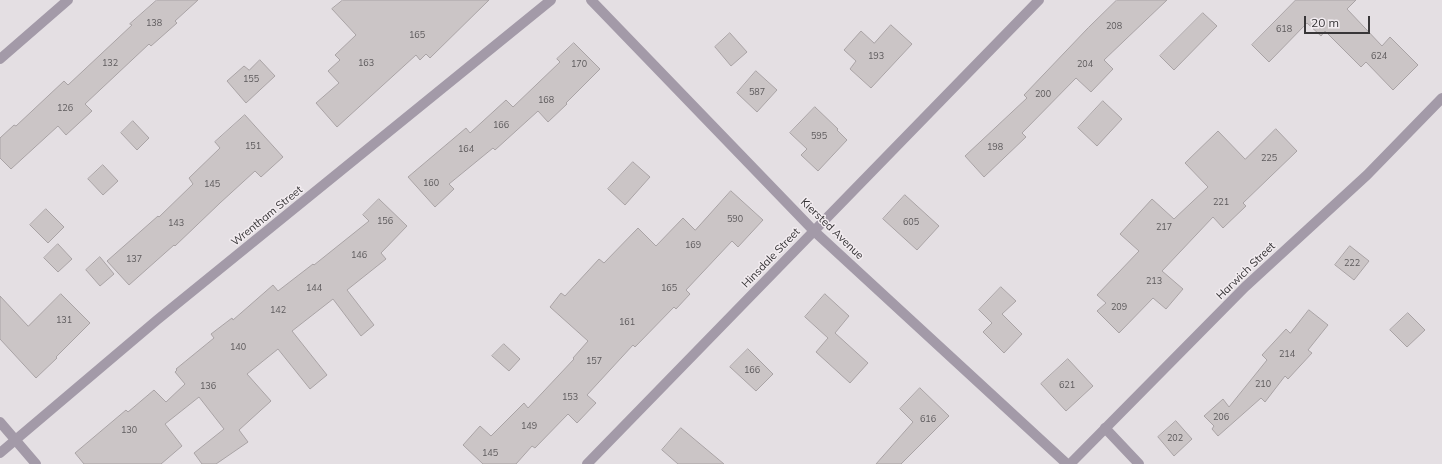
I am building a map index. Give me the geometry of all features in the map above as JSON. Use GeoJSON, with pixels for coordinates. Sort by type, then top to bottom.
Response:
{"type":"FeatureCollection","features":[{"type":"Feature","properties":{"kind":"street"},"geometry":{"type":"LineString","coordinates":[[0,59],[68,0]]}},
{"type":"Feature","properties":{"kind":"street","name":"Wrentham Street"},"geometry":{"type":"LineString","coordinates":[[0,453],[157,320],[551,0]]}},
{"type":"Feature","properties":{"kind":"street","name":"Kiersted Avenue"},"geometry":{"type":"LineString","coordinates":[[591,0],[814,231],[1068,464]]}},
{"type":"Feature","properties":{"kind":"street","name":"Hinsdale Street"},"geometry":{"type":"LineString","coordinates":[[587,464],[1039,0]]}},
{"type":"Feature","properties":{"kind":"street","name":"Harwich Street"},"geometry":{"type":"LineString","coordinates":[[1068,464],[1245,287],[1367,175],[1442,98]]}},
{"type":"Feature","properties":{"kind":"street"},"geometry":{"type":"LineString","coordinates":[[0,422],[36,464]]}},
{"type":"Feature","properties":{"kind":"street"},"geometry":{"type":"LineString","coordinates":[[1105,428],[1140,464]]}},
{"type":"Feature","properties":{"kind":"building"},"geometry":{"type":"Polygon","coordinates":[[[157,0],[198,0],[175,21],[177,23],[151,46],[149,44],[85,104],[92,111],[66,135],[58,126],[11,169],[0,158],[0,138],[14,125],[16,126],[64,81],[68,85],[132,25],[130,24],[157,0]]]}},
{"type":"Feature","properties":{"kind":"building"},"geometry":{"type":"Polygon","coordinates":[[[343,0],[489,0],[430,58],[426,54],[420,60],[416,55],[337,127],[316,103],[339,83],[328,71],[340,60],[335,55],[356,35],[332,9],[343,0]]]}},
{"type":"Feature","properties":{"kind":"building"},"geometry":{"type":"Polygon","coordinates":[[[1117,0],[1167,0],[1104,60],[1113,69],[1091,92],[1076,78],[1022,133],[1026,137],[984,177],[965,156],[1027,98],[1024,95],[1117,0]]]}},
{"type":"Feature","properties":{"kind":"building"},"geometry":{"type":"Polygon","coordinates":[[[1296,0],[1356,0],[1347,9],[1382,46],[1390,37],[1418,65],[1393,90],[1366,62],[1361,67],[1325,31],[1321,36],[1307,23],[1269,62],[1252,45],[1296,0]]]}},
{"type":"Feature","properties":{"kind":"building"},"geometry":{"type":"Polygon","coordinates":[[[1203,13],[1217,26],[1174,70],[1160,56],[1203,13]]]}},
{"type":"Feature","properties":{"kind":"building"},"geometry":{"type":"Polygon","coordinates":[[[891,25],[912,44],[871,88],[850,69],[856,61],[844,50],[861,31],[874,43],[891,25]]]}},
{"type":"Feature","properties":{"kind":"building"},"geometry":{"type":"Polygon","coordinates":[[[730,33],[747,52],[731,66],[715,47],[730,33]]]}},
{"type":"Feature","properties":{"kind":"building"},"geometry":{"type":"Polygon","coordinates":[[[574,43],[600,69],[548,122],[538,111],[495,150],[493,148],[449,184],[454,189],[435,207],[408,177],[466,128],[470,133],[506,100],[513,107],[560,62],[557,59],[574,43]]]}},
{"type":"Feature","properties":{"kind":"building"},"geometry":{"type":"Polygon","coordinates":[[[260,60],[275,76],[246,103],[227,81],[244,66],[249,70],[260,60]]]}},
{"type":"Feature","properties":{"kind":"building"},"geometry":{"type":"Polygon","coordinates":[[[756,71],[777,90],[757,112],[737,93],[756,71]]]}},
{"type":"Feature","properties":{"kind":"building"},"geometry":{"type":"Polygon","coordinates":[[[1103,101],[1122,119],[1097,146],[1078,128],[1103,101]]]}},
{"type":"Feature","properties":{"kind":"building"},"geometry":{"type":"Polygon","coordinates":[[[815,107],[847,140],[818,171],[801,155],[807,149],[790,133],[815,107]]]}},
{"type":"Feature","properties":{"kind":"building"},"geometry":{"type":"Polygon","coordinates":[[[245,115],[283,157],[261,177],[255,171],[175,246],[174,245],[129,285],[107,261],[158,216],[159,217],[193,184],[189,178],[220,148],[215,142],[245,115]]]}},
{"type":"Feature","properties":{"kind":"building"},"geometry":{"type":"Polygon","coordinates":[[[133,121],[149,138],[137,150],[121,133],[133,121]]]}},
{"type":"Feature","properties":{"kind":"building"},"geometry":{"type":"Polygon","coordinates":[[[1276,129],[1297,151],[1243,203],[1246,206],[1223,228],[1213,217],[1162,271],[1183,289],[1166,309],[1153,298],[1119,333],[1097,311],[1106,303],[1097,295],[1139,251],[1120,234],[1152,199],[1174,219],[1208,187],[1185,163],[1218,131],[1245,159],[1276,129]]]}},
{"type":"Feature","properties":{"kind":"building"},"geometry":{"type":"Polygon","coordinates":[[[633,162],[650,177],[625,205],[608,189],[633,162]]]}},
{"type":"Feature","properties":{"kind":"building"},"geometry":{"type":"Polygon","coordinates":[[[103,165],[118,181],[103,195],[88,179],[103,165]]]}},
{"type":"Feature","properties":{"kind":"building"},"geometry":{"type":"Polygon","coordinates":[[[731,191],[763,220],[738,247],[732,241],[686,290],[690,294],[676,309],[674,307],[635,347],[633,345],[587,395],[596,403],[577,423],[568,414],[535,448],[532,446],[516,464],[483,464],[463,445],[480,426],[491,436],[524,403],[528,408],[574,359],[573,358],[588,341],[550,307],[561,293],[565,296],[599,259],[604,263],[638,228],[656,246],[683,218],[695,230],[731,191]]]}},
{"type":"Feature","properties":{"kind":"building"},"geometry":{"type":"Polygon","coordinates":[[[905,195],[939,226],[917,250],[883,219],[905,195]]]}},
{"type":"Feature","properties":{"kind":"building"},"geometry":{"type":"Polygon","coordinates":[[[379,199],[407,226],[381,253],[386,259],[347,290],[374,325],[361,336],[333,299],[292,331],[327,375],[310,389],[278,349],[247,374],[271,401],[239,430],[248,442],[216,464],[202,464],[194,453],[224,429],[199,397],[165,424],[182,446],[161,464],[84,464],[75,453],[126,410],[128,412],[154,390],[166,402],[185,384],[175,372],[177,370],[176,369],[214,338],[211,334],[232,318],[233,320],[273,285],[278,291],[313,264],[314,265],[369,221],[363,215],[379,199]]]}},
{"type":"Feature","properties":{"kind":"building"},"geometry":{"type":"Polygon","coordinates":[[[46,209],[64,227],[48,243],[30,225],[46,209]]]}},
{"type":"Feature","properties":{"kind":"building"},"geometry":{"type":"Polygon","coordinates":[[[58,244],[72,259],[58,272],[44,258],[58,244]]]}},
{"type":"Feature","properties":{"kind":"building"},"geometry":{"type":"Polygon","coordinates":[[[1350,246],[1369,261],[1354,280],[1335,265],[1350,246]]]}},
{"type":"Feature","properties":{"kind":"building"},"geometry":{"type":"Polygon","coordinates":[[[100,257],[114,274],[100,286],[86,270],[100,257]]]}},
{"type":"Feature","properties":{"kind":"building"},"geometry":{"type":"Polygon","coordinates":[[[1001,287],[1016,301],[1002,314],[1022,334],[1004,353],[983,332],[992,323],[979,310],[1001,287]]]}},
{"type":"Feature","properties":{"kind":"building"},"geometry":{"type":"Polygon","coordinates":[[[61,294],[90,323],[36,378],[0,339],[0,296],[28,326],[61,294]]]}},
{"type":"Feature","properties":{"kind":"building"},"geometry":{"type":"Polygon","coordinates":[[[825,294],[849,316],[835,333],[868,363],[850,383],[816,352],[828,338],[805,317],[825,294]]]}},
{"type":"Feature","properties":{"kind":"building"},"geometry":{"type":"Polygon","coordinates":[[[1309,310],[1328,325],[1308,350],[1312,353],[1288,379],[1285,376],[1265,402],[1261,398],[1218,436],[1212,429],[1214,426],[1204,416],[1223,399],[1229,407],[1267,360],[1262,355],[1286,329],[1290,333],[1309,310]]]}},
{"type":"Feature","properties":{"kind":"building"},"geometry":{"type":"Polygon","coordinates":[[[1408,313],[1425,330],[1407,347],[1390,330],[1408,313]]]}},
{"type":"Feature","properties":{"kind":"building"},"geometry":{"type":"Polygon","coordinates":[[[504,344],[520,359],[509,371],[492,356],[504,344]]]}},
{"type":"Feature","properties":{"kind":"building"},"geometry":{"type":"Polygon","coordinates":[[[748,349],[773,374],[756,391],[730,367],[748,349]]]}},
{"type":"Feature","properties":{"kind":"building"},"geometry":{"type":"Polygon","coordinates":[[[1068,359],[1093,386],[1066,411],[1041,384],[1068,359]]]}},
{"type":"Feature","properties":{"kind":"building"},"geometry":{"type":"Polygon","coordinates":[[[920,388],[949,416],[901,464],[876,464],[913,422],[900,409],[920,388]]]}},
{"type":"Feature","properties":{"kind":"building"},"geometry":{"type":"Polygon","coordinates":[[[1176,421],[1192,439],[1174,456],[1158,437],[1176,421]]]}},
{"type":"Feature","properties":{"kind":"building"},"geometry":{"type":"Polygon","coordinates":[[[681,428],[724,464],[678,464],[662,450],[681,428]]]}}]}
